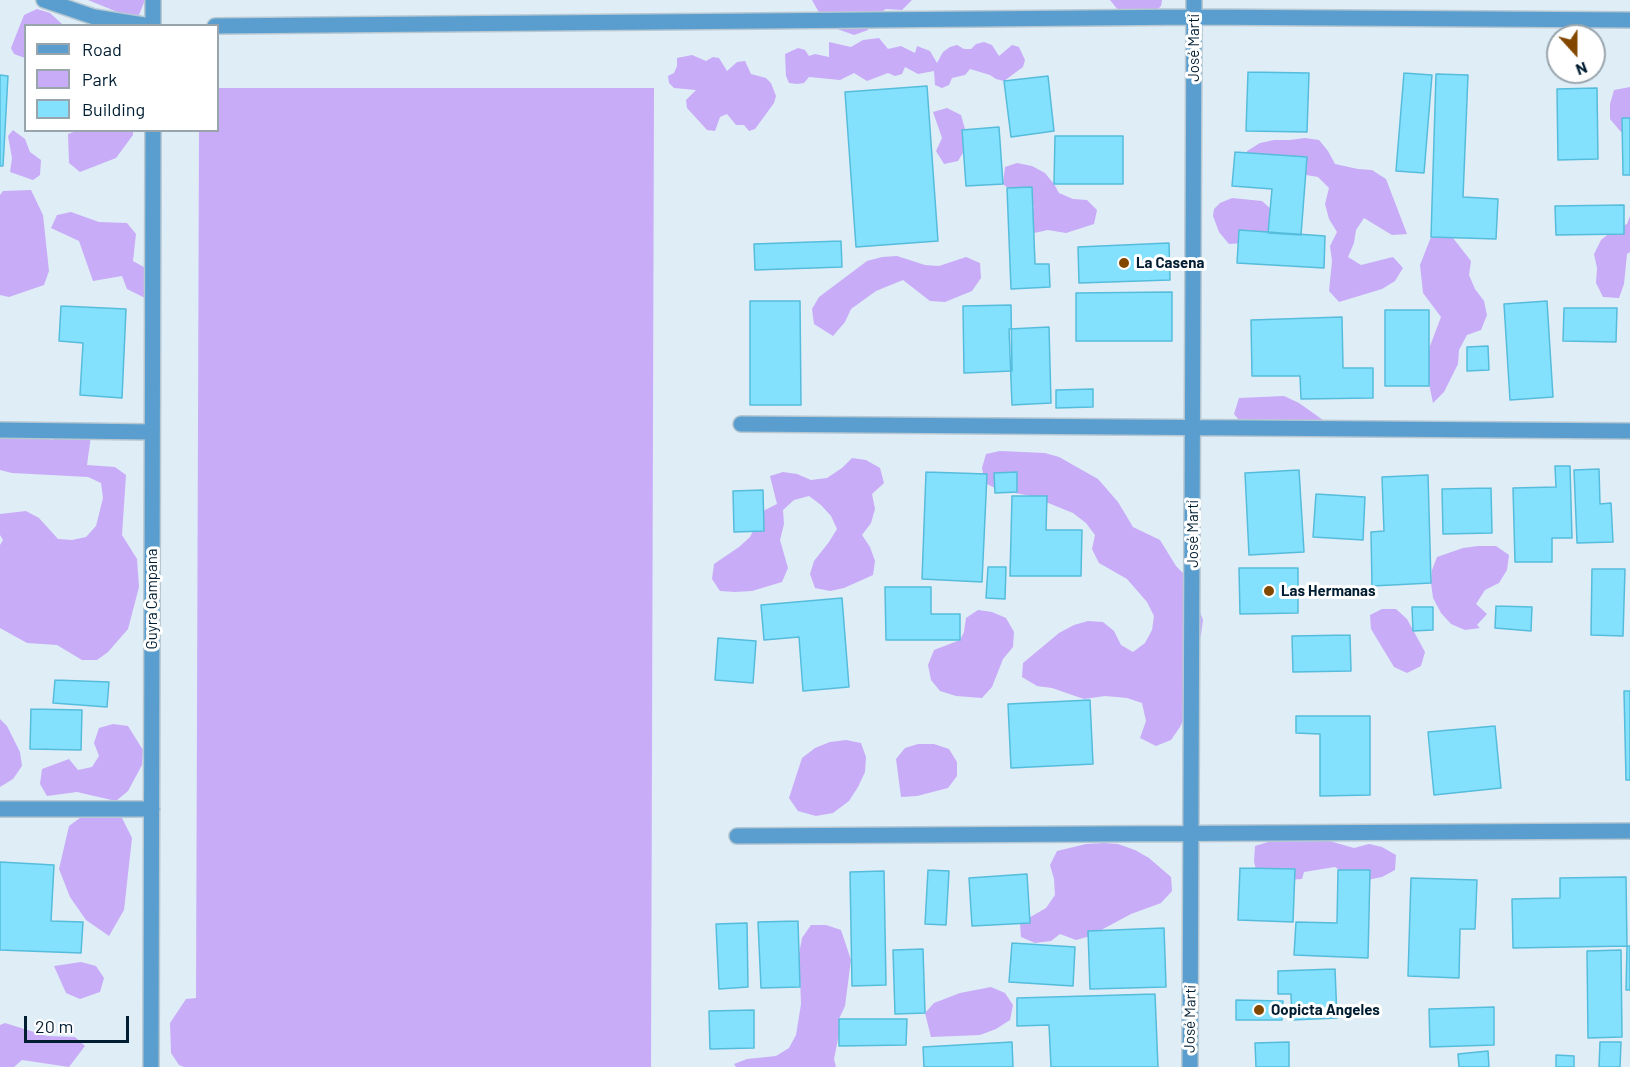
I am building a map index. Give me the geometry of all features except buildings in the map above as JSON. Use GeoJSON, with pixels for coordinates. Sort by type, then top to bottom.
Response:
{"type":"FeatureCollection","features":[{"type":"Feature","properties":{"kind":"street"},"geometry":{"type":"LineString","coordinates":[[44,0],[94,17],[139,24]]}},
{"type":"Feature","properties":{"kind":"street"},"geometry":{"type":"LineString","coordinates":[[152,24],[153,0]]}},
{"type":"Feature","properties":{"kind":"street","name":"José Martí"},"geometry":{"type":"LineString","coordinates":[[1190,1067],[1194,0]]}},
{"type":"Feature","properties":{"kind":"street"},"geometry":{"type":"LineString","coordinates":[[219,26],[1194,17],[1630,20]]}},
{"type":"Feature","properties":{"kind":"street","name":"Guyra Campana"},"geometry":{"type":"LineString","coordinates":[[151,1067],[153,132]]}},
{"type":"Feature","properties":{"kind":"street"},"geometry":{"type":"LineString","coordinates":[[741,424],[1630,431]]}},
{"type":"Feature","properties":{"kind":"street"},"geometry":{"type":"LineString","coordinates":[[0,430],[152,432]]}},
{"type":"Feature","properties":{"kind":"street"},"geometry":{"type":"LineString","coordinates":[[0,809],[152,809]]}},
{"type":"Feature","properties":{"kind":"street"},"geometry":{"type":"LineString","coordinates":[[737,836],[1630,831]]}},
{"type":"Feature","properties":{"kind":"green space"},"geometry":{"type":"Polygon","coordinates":[[[88,0],[145,0],[137,20],[88,0]]]}},
{"type":"Feature","properties":{"kind":"green space"},"geometry":{"type":"Polygon","coordinates":[[[812,0],[912,0],[902,10],[886,9],[874,16],[868,30],[854,35],[826,25],[812,0]]]}},
{"type":"Feature","properties":{"kind":"green space"},"geometry":{"type":"Polygon","coordinates":[[[1110,0],[1162,0],[1161,6],[1156,11],[1118,10],[1110,0]]]}},
{"type":"Feature","properties":{"kind":"green space"},"geometry":{"type":"Polygon","coordinates":[[[37,9],[50,13],[62,24],[24,24],[24,58],[14,54],[11,48],[24,15],[37,9]]]}},
{"type":"Feature","properties":{"kind":"green space"},"geometry":{"type":"Polygon","coordinates":[[[879,38],[888,49],[901,46],[915,53],[917,46],[930,51],[937,63],[943,52],[950,47],[957,45],[964,49],[971,49],[976,44],[984,42],[992,45],[999,56],[1012,45],[1019,47],[1025,60],[1023,67],[1004,81],[970,69],[965,75],[952,78],[949,85],[942,88],[935,85],[934,71],[918,74],[905,67],[902,74],[895,76],[888,73],[867,81],[854,73],[840,80],[809,77],[804,83],[789,83],[786,76],[785,54],[798,48],[805,50],[809,56],[815,54],[829,57],[829,42],[851,47],[863,40],[879,38]]]}},
{"type":"Feature","properties":{"kind":"green space"},"geometry":{"type":"Polygon","coordinates":[[[692,55],[706,61],[713,57],[719,58],[727,71],[737,62],[745,61],[751,74],[766,78],[771,83],[776,96],[774,103],[755,129],[749,131],[744,125],[736,125],[727,114],[720,117],[715,131],[707,130],[687,108],[686,100],[696,90],[674,88],[669,83],[668,76],[674,73],[677,58],[692,55]]]}},
{"type":"Feature","properties":{"kind":"green space"},"geometry":{"type":"Polygon","coordinates":[[[1630,87],[1630,130],[1621,132],[1610,119],[1610,104],[1614,90],[1630,87]]]}},
{"type":"Feature","properties":{"kind":"green space"},"geometry":{"type":"Polygon","coordinates":[[[219,88],[654,88],[651,1067],[184,1067],[179,1065],[171,1053],[170,1023],[186,999],[196,998],[199,132],[219,132],[219,88]]]}},
{"type":"Feature","properties":{"kind":"green space"},"geometry":{"type":"Polygon","coordinates":[[[947,108],[961,115],[969,143],[958,161],[944,164],[936,151],[942,138],[933,112],[947,108]]]}},
{"type":"Feature","properties":{"kind":"green space"},"geometry":{"type":"Polygon","coordinates":[[[13,130],[25,139],[30,152],[41,160],[40,175],[33,180],[10,172],[12,158],[8,136],[13,130]]]}},
{"type":"Feature","properties":{"kind":"green space"},"geometry":{"type":"Polygon","coordinates":[[[73,132],[133,132],[116,158],[80,172],[69,163],[68,134],[73,132]]]}},
{"type":"Feature","properties":{"kind":"green space"},"geometry":{"type":"Polygon","coordinates":[[[1305,138],[1319,140],[1335,164],[1372,170],[1386,179],[1407,234],[1392,235],[1364,218],[1356,230],[1348,257],[1361,265],[1393,257],[1403,268],[1395,281],[1382,289],[1339,302],[1329,291],[1332,261],[1330,246],[1337,232],[1329,219],[1325,204],[1329,188],[1318,177],[1247,165],[1247,151],[1260,143],[1305,138]]]}},
{"type":"Feature","properties":{"kind":"green space"},"geometry":{"type":"Polygon","coordinates":[[[1017,163],[1032,166],[1045,173],[1059,193],[1073,199],[1087,200],[1097,210],[1094,224],[1066,233],[1048,230],[1034,233],[1030,219],[1034,206],[1003,184],[1005,167],[1017,163]]]}},
{"type":"Feature","properties":{"kind":"green space"},"geometry":{"type":"Polygon","coordinates":[[[31,190],[43,215],[49,271],[44,285],[9,297],[0,295],[0,195],[3,191],[31,190]]]}},
{"type":"Feature","properties":{"kind":"green space"},"geometry":{"type":"Polygon","coordinates":[[[1232,198],[1262,201],[1273,211],[1274,231],[1245,243],[1229,244],[1219,232],[1213,216],[1214,209],[1220,203],[1232,198]]]}},
{"type":"Feature","properties":{"kind":"green space"},"geometry":{"type":"Polygon","coordinates":[[[71,212],[99,222],[127,223],[136,234],[133,261],[158,275],[147,299],[127,289],[122,276],[93,281],[79,241],[51,228],[57,215],[71,212]]]}},
{"type":"Feature","properties":{"kind":"green space"},"geometry":{"type":"Polygon","coordinates":[[[1630,216],[1630,252],[1627,254],[1624,284],[1619,298],[1603,297],[1596,283],[1597,268],[1594,254],[1601,240],[1612,231],[1627,224],[1630,216]]]}},
{"type":"Feature","properties":{"kind":"green space"},"geometry":{"type":"Polygon","coordinates":[[[1431,237],[1453,238],[1471,261],[1469,275],[1484,301],[1487,315],[1481,330],[1467,335],[1459,350],[1458,364],[1444,392],[1433,403],[1427,374],[1428,360],[1430,346],[1441,317],[1423,293],[1420,265],[1431,237]]]}},
{"type":"Feature","properties":{"kind":"green space"},"geometry":{"type":"Polygon","coordinates":[[[897,256],[925,265],[939,266],[966,257],[980,263],[981,278],[972,291],[945,302],[930,301],[903,280],[876,291],[851,309],[845,322],[833,336],[814,324],[812,309],[819,297],[867,261],[897,256]]]}},
{"type":"Feature","properties":{"kind":"green space"},"geometry":{"type":"Polygon","coordinates":[[[1284,396],[1299,403],[1323,420],[1314,431],[1243,425],[1234,414],[1239,398],[1284,396]]]}},
{"type":"Feature","properties":{"kind":"green space"},"geometry":{"type":"Polygon","coordinates":[[[25,424],[51,440],[78,432],[91,436],[87,465],[115,467],[126,475],[122,535],[137,559],[139,587],[128,629],[108,652],[97,660],[82,660],[57,645],[27,643],[0,628],[0,545],[3,540],[0,535],[0,514],[26,511],[39,518],[58,539],[72,540],[86,537],[96,526],[103,498],[101,483],[88,477],[12,473],[0,470],[0,427],[25,424]]]}},
{"type":"Feature","properties":{"kind":"green space"},"geometry":{"type":"Polygon","coordinates":[[[1000,451],[1045,453],[1059,457],[1098,479],[1118,502],[1133,527],[1160,540],[1176,566],[1187,577],[1203,620],[1201,635],[1195,649],[1187,712],[1171,740],[1156,746],[1140,738],[1146,721],[1142,703],[1127,698],[1105,696],[1084,699],[1052,688],[1037,686],[1022,677],[1023,663],[1059,633],[1074,625],[1088,621],[1103,622],[1114,631],[1121,645],[1133,652],[1145,643],[1152,630],[1154,616],[1147,602],[1127,579],[1099,563],[1092,549],[1095,535],[1086,523],[1073,513],[1031,496],[999,490],[985,483],[982,468],[986,454],[1000,451]]]}},
{"type":"Feature","properties":{"kind":"green space"},"geometry":{"type":"Polygon","coordinates":[[[852,458],[866,460],[880,468],[884,483],[872,494],[875,509],[871,523],[862,535],[875,561],[873,575],[844,588],[830,591],[815,588],[810,574],[814,561],[837,529],[831,516],[809,496],[794,500],[783,510],[784,524],[780,540],[788,568],[782,582],[752,591],[720,591],[712,579],[714,564],[750,537],[763,511],[777,504],[770,476],[783,472],[797,474],[811,480],[827,478],[852,458]]]}},
{"type":"Feature","properties":{"kind":"green space"},"geometry":{"type":"Polygon","coordinates":[[[1496,546],[1509,555],[1507,570],[1499,583],[1485,590],[1476,604],[1487,614],[1477,625],[1480,628],[1465,630],[1451,624],[1441,613],[1433,598],[1432,570],[1437,557],[1463,548],[1496,546]]]}},
{"type":"Feature","properties":{"kind":"green space"},"geometry":{"type":"Polygon","coordinates":[[[1382,609],[1396,609],[1407,619],[1425,652],[1421,666],[1407,673],[1394,667],[1371,629],[1370,615],[1382,609]]]}},
{"type":"Feature","properties":{"kind":"green space"},"geometry":{"type":"Polygon","coordinates":[[[978,610],[992,612],[1006,618],[1014,632],[1013,647],[1003,659],[992,687],[982,698],[956,696],[940,691],[931,680],[928,665],[934,650],[960,640],[966,618],[978,610]]]}},
{"type":"Feature","properties":{"kind":"green space"},"geometry":{"type":"Polygon","coordinates":[[[0,719],[7,726],[20,752],[22,766],[13,779],[0,787],[0,719]]]}},
{"type":"Feature","properties":{"kind":"green space"},"geometry":{"type":"Polygon","coordinates":[[[113,724],[128,726],[143,750],[142,765],[128,791],[116,801],[77,792],[47,796],[40,784],[42,769],[69,759],[78,770],[92,767],[99,756],[94,743],[99,728],[113,724]]]}},
{"type":"Feature","properties":{"kind":"green space"},"geometry":{"type":"Polygon","coordinates":[[[846,740],[861,743],[866,757],[865,772],[849,801],[833,813],[816,816],[798,811],[789,798],[802,758],[815,748],[830,742],[846,740]]]}},
{"type":"Feature","properties":{"kind":"green space"},"geometry":{"type":"Polygon","coordinates":[[[918,744],[934,744],[949,749],[957,762],[957,776],[948,788],[917,796],[901,797],[896,759],[905,748],[918,744]]]}},
{"type":"Feature","properties":{"kind":"green space"},"geometry":{"type":"Polygon","coordinates":[[[92,809],[119,812],[132,838],[124,910],[109,936],[86,920],[70,897],[59,869],[69,826],[92,809]]]}},
{"type":"Feature","properties":{"kind":"green space"},"geometry":{"type":"Polygon","coordinates":[[[1312,836],[1354,848],[1369,844],[1382,847],[1396,855],[1395,870],[1382,877],[1367,880],[1352,878],[1335,867],[1304,872],[1302,879],[1271,881],[1257,875],[1254,861],[1255,846],[1312,836]]]}},
{"type":"Feature","properties":{"kind":"green space"},"geometry":{"type":"Polygon","coordinates":[[[1086,844],[1118,844],[1149,858],[1171,877],[1172,891],[1161,903],[1131,914],[1090,936],[1076,940],[1060,934],[1051,941],[1035,943],[1021,937],[1020,923],[1046,908],[1055,895],[1050,865],[1057,851],[1086,844]]]}},
{"type":"Feature","properties":{"kind":"green space"},"geometry":{"type":"Polygon","coordinates":[[[811,925],[826,925],[841,930],[851,960],[845,1006],[839,1019],[840,1029],[834,1059],[836,1067],[736,1067],[734,1064],[747,1059],[776,1056],[789,1048],[796,1035],[801,1004],[799,954],[802,938],[811,925]]]}},
{"type":"Feature","properties":{"kind":"green space"},"geometry":{"type":"Polygon","coordinates":[[[81,962],[96,966],[104,978],[100,992],[80,999],[66,993],[54,966],[81,962]]]}},
{"type":"Feature","properties":{"kind":"green space"},"geometry":{"type":"Polygon","coordinates":[[[991,987],[1005,993],[1013,1005],[1010,1020],[980,1035],[931,1037],[925,1013],[934,1003],[960,993],[991,987]]]}},
{"type":"Feature","properties":{"kind":"green space"},"geometry":{"type":"Polygon","coordinates":[[[5,1023],[47,1036],[75,1037],[85,1046],[69,1067],[22,1060],[14,1067],[0,1067],[0,1025],[5,1023]]]}},
{"type":"Feature","properties":{"kind":"place","name":"La Casena"},"geometry":{"type":"Point","coordinates":[1124,263]}},
{"type":"Feature","properties":{"kind":"place","name":"Las Hermanas"},"geometry":{"type":"Point","coordinates":[1269,591]}},
{"type":"Feature","properties":{"kind":"place","name":"Oopicta Angeles"},"geometry":{"type":"Point","coordinates":[1259,1010]}}]}
